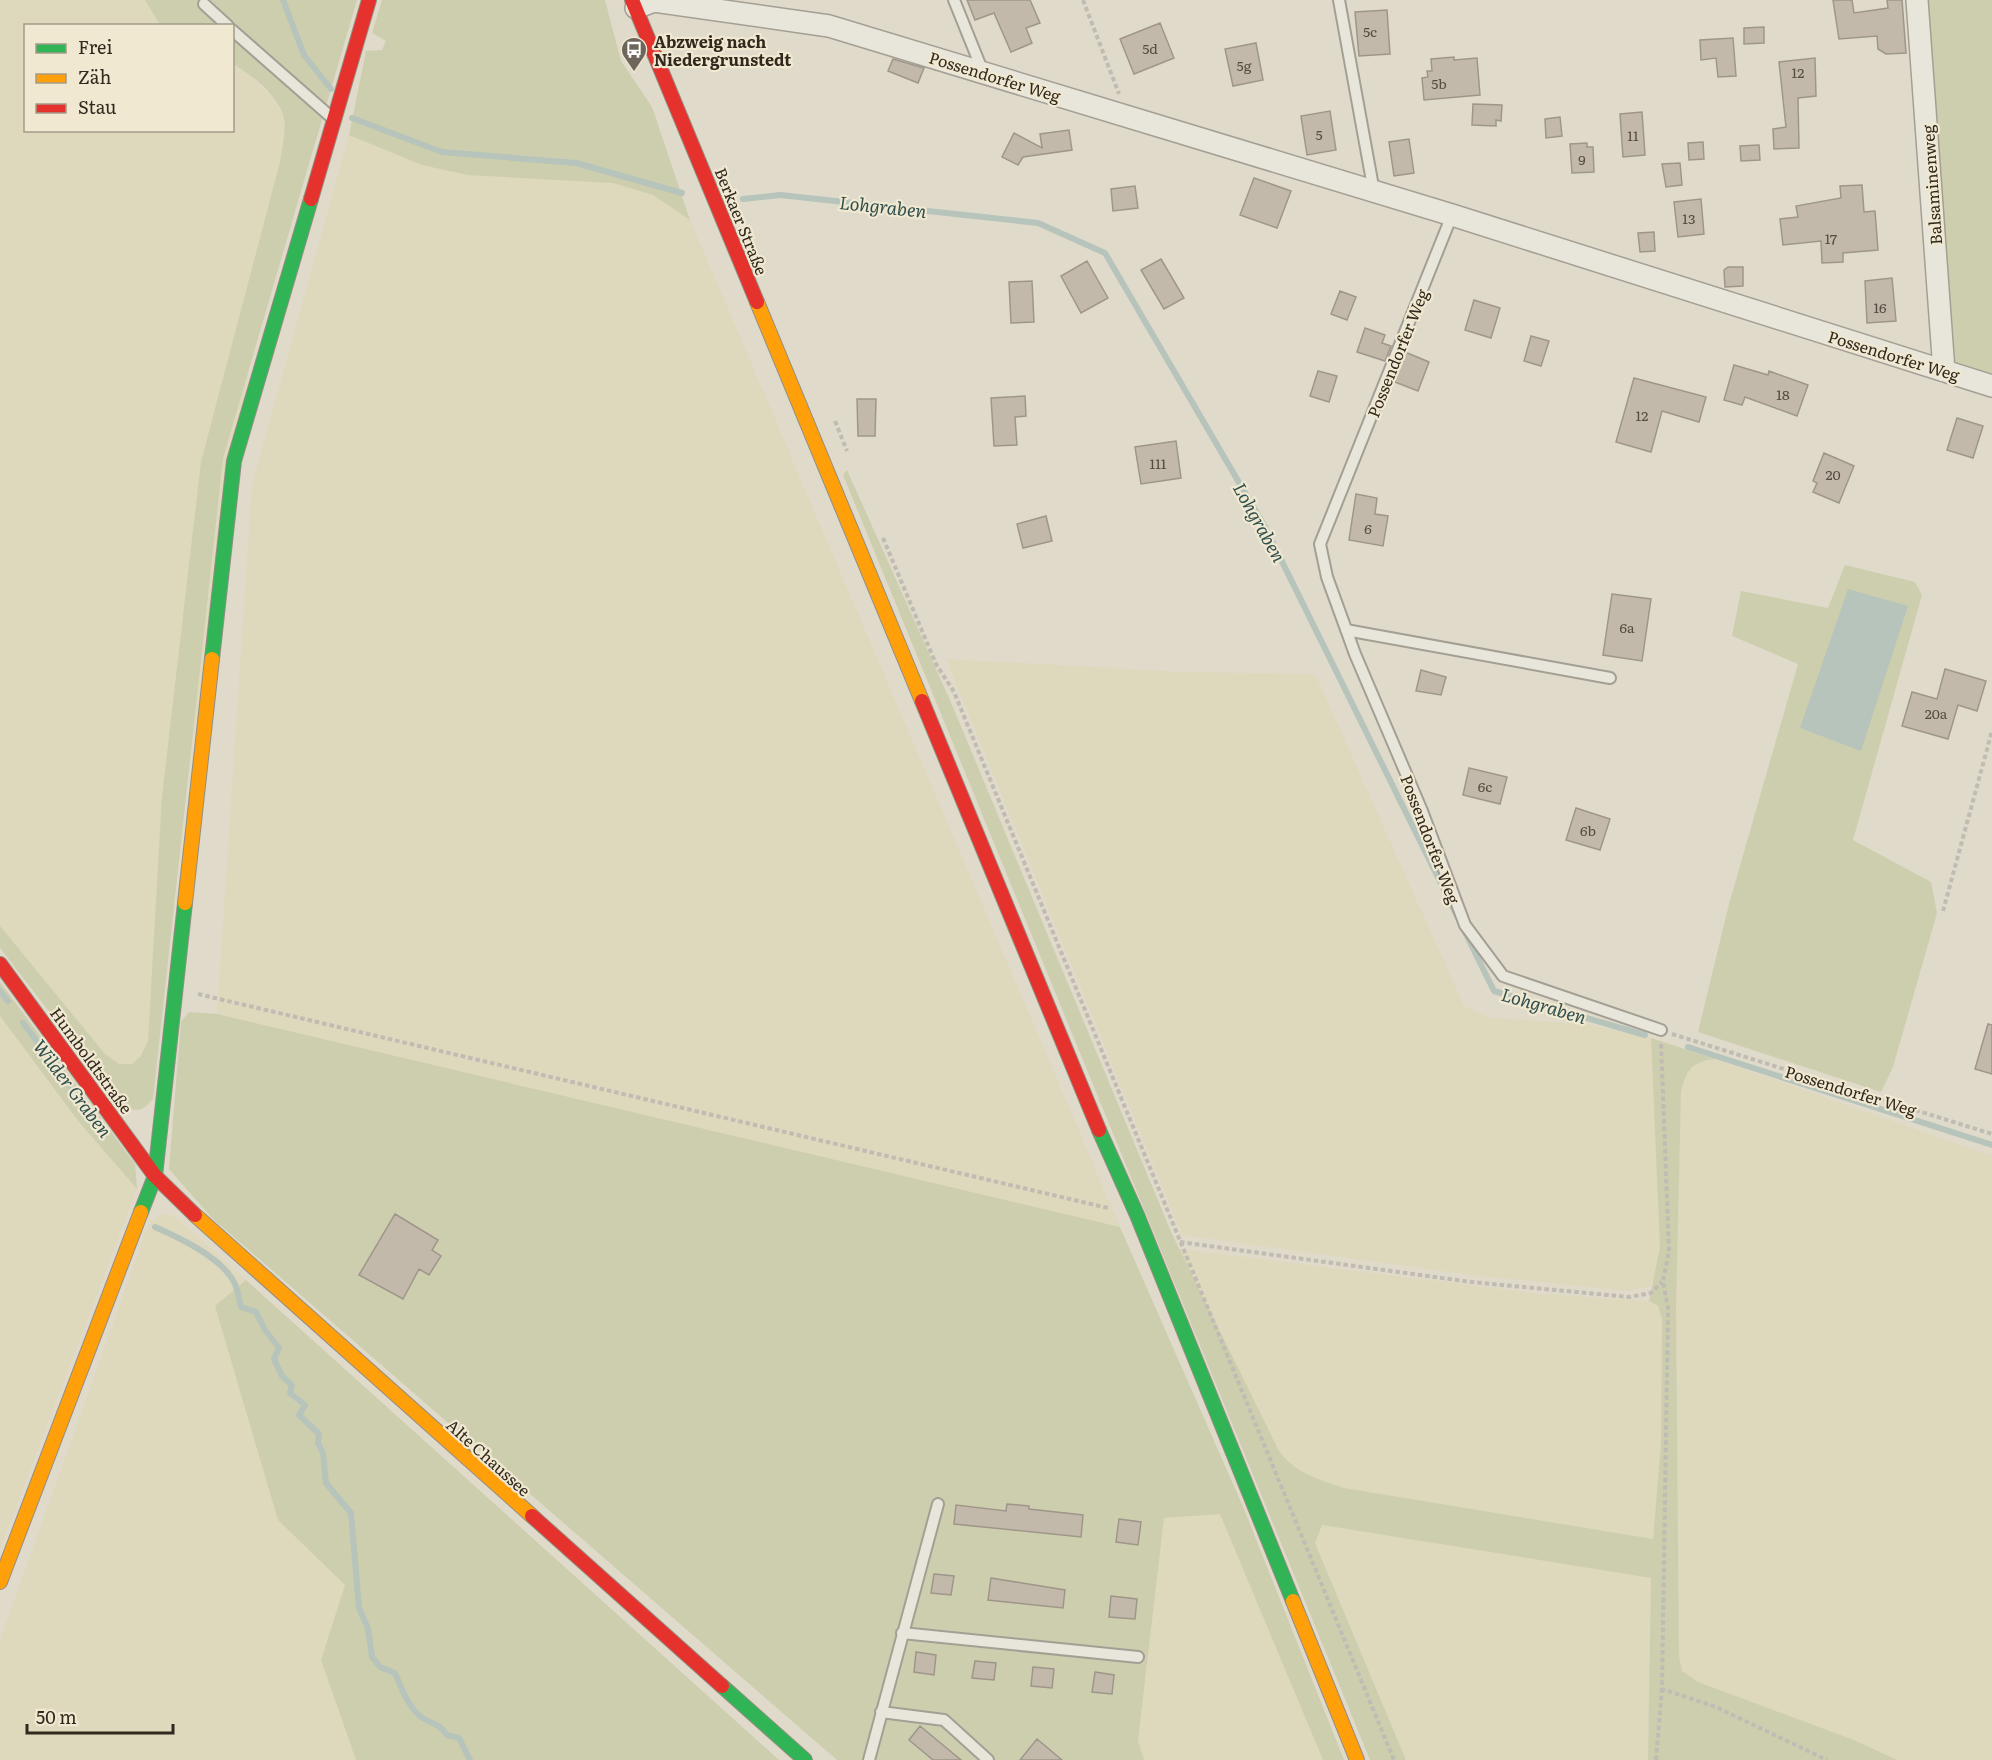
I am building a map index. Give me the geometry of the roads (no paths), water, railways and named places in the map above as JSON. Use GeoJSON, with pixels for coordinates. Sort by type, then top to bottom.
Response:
{"type":"FeatureCollection","features":[{"type":"Feature","properties":{"kind":"street"},"geometry":{"type":"LineString","coordinates":[[0,1582],[155,1176],[234,461],[369,0]]}},
{"type":"Feature","properties":{"kind":"street","name":"Balsaminenweg"},"geometry":{"type":"LineString","coordinates":[[1917,0],[1944,371]]}},
{"type":"Feature","properties":{"kind":"street","name":"Possendorfer Weg"},"geometry":{"type":"LineString","coordinates":[[634,4],[654,1],[829,26],[1452,215],[1992,386]]}},
{"type":"Feature","properties":{"kind":"street","name":"Berkaer Straße"},"geometry":{"type":"LineString","coordinates":[[634,4],[1085,1096],[1137,1215],[1357,1760]]}},
{"type":"Feature","properties":{"kind":"street","name":"Humboldtstraße"},"geometry":{"type":"LineString","coordinates":[[0,964],[155,1176]]}},
{"type":"Feature","properties":{"kind":"street","name":"Alte Chaussee"},"geometry":{"type":"LineString","coordinates":[[155,1176],[213,1233],[805,1760]]}},
{"type":"Feature","properties":{"kind":"lane"},"geometry":{"type":"LineString","coordinates":[[954,0],[983,72]]}},
{"type":"Feature","properties":{"kind":"lane"},"geometry":{"type":"LineString","coordinates":[[1339,0],[1374,192]]}},
{"type":"Feature","properties":{"kind":"lane"},"geometry":{"type":"LineString","coordinates":[[204,4],[226,24]]}},
{"type":"Feature","properties":{"kind":"lane"},"geometry":{"type":"LineString","coordinates":[[234,32],[334,120]]}},
{"type":"Feature","properties":{"kind":"lane","name":"Possendorfer Weg"},"geometry":{"type":"LineString","coordinates":[[1452,215],[1320,544],[1327,577],[1346,630],[1422,811],[1465,925],[1503,976],[1661,1030]]}},
{"type":"Feature","properties":{"kind":"lane"},"geometry":{"type":"LineString","coordinates":[[1346,630],[1610,678]]}},
{"type":"Feature","properties":{"kind":"lane"},"geometry":{"type":"LineString","coordinates":[[869,1760],[938,1504]]}},
{"type":"Feature","properties":{"kind":"lane"},"geometry":{"type":"LineString","coordinates":[[902,1633],[1138,1657]]}},
{"type":"Feature","properties":{"kind":"lane"},"geometry":{"type":"LineString","coordinates":[[881,1712],[944,1720],[988,1760]]}},
{"type":"Feature","properties":{"kind":"waterway","name":"Lohgraben"},"geometry":{"type":"LineString","coordinates":[[283,0],[304,55],[331,89]]}},
{"type":"Feature","properties":{"kind":"waterway","name":"Lohgraben"},"geometry":{"type":"LineString","coordinates":[[352,118],[442,152],[576,163],[682,193]]}},
{"type":"Feature","properties":{"kind":"waterway","name":"Lohgraben"},"geometry":{"type":"LineString","coordinates":[[743,199],[780,195],[1038,223],[1105,253],[1265,527],[1457,916]]}},
{"type":"Feature","properties":{"kind":"waterway","name":"Lohgraben"},"geometry":{"type":"LineString","coordinates":[[1463,928],[1494,991],[1645,1035]]}},
{"type":"Feature","properties":{"kind":"waterway","name":"Wilder Graben"},"geometry":{"type":"LineString","coordinates":[[0,991],[8,1001]]}},
{"type":"Feature","properties":{"kind":"waterway","name":"Wilder Graben"},"geometry":{"type":"LineString","coordinates":[[23,1023],[79,1097]]}},
{"type":"Feature","properties":{"kind":"waterway","name":"Lohgraben"},"geometry":{"type":"LineString","coordinates":[[1688,1047],[1992,1145]]}},
{"type":"Feature","properties":{"kind":"waterway","name":"Wilder Graben"},"geometry":{"type":"LineString","coordinates":[[155,1227],[200,1250],[221,1266],[235,1284],[241,1307],[256,1312],[265,1330],[279,1348],[274,1359],[282,1376],[292,1385],[290,1393],[305,1405],[299,1415],[319,1434],[318,1443],[323,1453],[326,1483],[351,1513],[359,1608],[368,1628],[372,1657],[380,1667],[395,1673],[415,1712],[438,1726],[447,1735],[459,1738],[470,1760]]}},
{"type":"Feature","properties":{"kind":"place","name":"Abzweig nach Niedergrunstedt"},"geometry":{"type":"Point","coordinates":[634,73]}}]}
